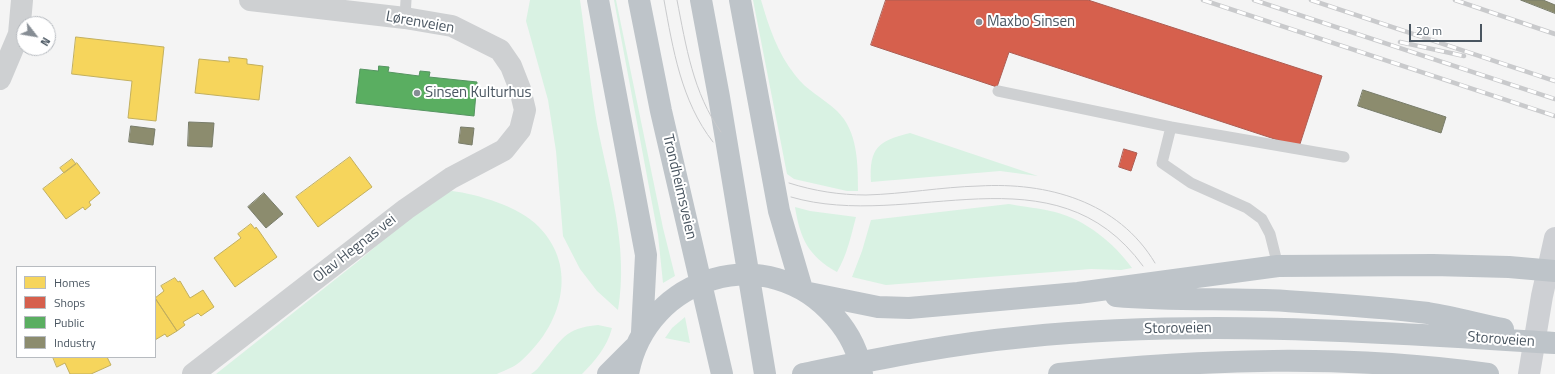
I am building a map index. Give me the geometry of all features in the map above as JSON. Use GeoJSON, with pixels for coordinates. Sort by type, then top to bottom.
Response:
{"type":"FeatureCollection","features":[{"type":"Feature","properties":{"kind":"highway"},"geometry":{"type":"LineString","coordinates":[[598,0],[646,255],[639,339],[628,374]]}},
{"type":"Feature","properties":{"kind":"highway","name":"Trondheimsveien"},"geometry":{"type":"LineString","coordinates":[[639,0],[661,111],[722,374]]}},
{"type":"Feature","properties":{"kind":"highway"},"geometry":{"type":"LineString","coordinates":[[701,0],[719,97],[765,374]]}},
{"type":"Feature","properties":{"kind":"highway"},"geometry":{"type":"LineString","coordinates":[[740,0],[779,212],[806,291],[832,314],[842,326],[854,346],[862,374]]}},
{"type":"Feature","properties":{"kind":"highway"},"geometry":{"type":"LineString","coordinates":[[608,374],[639,339],[658,311],[678,295],[702,283],[726,276],[753,275],[778,279],[806,291],[878,307],[909,308],[1078,293],[1278,266],[1433,265],[1551,271]]}},
{"type":"Feature","properties":{"kind":"highway"},"geometry":{"type":"LineString","coordinates":[[1078,293],[1153,299],[1210,298],[1286,301],[1429,314],[1555,340]]}},
{"type":"Feature","properties":{"kind":"highway","name":"Storoveien"},"geometry":{"type":"LineString","coordinates":[[803,374],[945,346],[1025,336],[1122,330],[1212,328],[1354,330],[1555,343]]}},
{"type":"Feature","properties":{"kind":"highway"},"geometry":{"type":"LineString","coordinates":[[1059,374],[1212,362],[1353,362],[1431,366],[1488,374]]}},
{"type":"Feature","properties":{"kind":"street"},"geometry":{"type":"LineString","coordinates":[[0,79],[19,34],[22,0]]}},
{"type":"Feature","properties":{"kind":"street","name":"Lørenveien"},"geometry":{"type":"LineString","coordinates":[[250,0],[406,9],[452,26],[500,50],[511,66],[520,89],[525,110],[520,130]]}},
{"type":"Feature","properties":{"kind":"street","name":"Olav Hegnas vei"},"geometry":{"type":"LineString","coordinates":[[192,374],[406,209],[451,178],[504,150],[520,130]]}},
{"type":"Feature","properties":{"kind":"street"},"geometry":{"type":"LineString","coordinates":[[1529,374],[1551,271],[1555,238]]}},
{"type":"Feature","properties":{"kind":"lane"},"geometry":{"type":"LineString","coordinates":[[998,91],[1171,127],[1344,156]]}},
{"type":"Feature","properties":{"kind":"lane"},"geometry":{"type":"LineString","coordinates":[[1171,127],[1162,163],[1191,183],[1247,208],[1262,219],[1270,234],[1278,266]]}},
{"type":"Feature","properties":{"kind":"green space"},"geometry":{"type":"Polygon","coordinates":[[[530,0],[580,0],[597,124],[612,193],[619,240],[621,286],[618,310],[597,291],[580,269],[563,236],[556,151],[548,100],[526,21],[530,0]]]}},
{"type":"Feature","properties":{"kind":"green space"},"geometry":{"type":"Polygon","coordinates":[[[614,0],[616,0],[663,228],[675,276],[663,283],[658,235],[614,0]]]}},
{"type":"Feature","properties":{"kind":"green space"},"geometry":{"type":"Polygon","coordinates":[[[753,0],[761,0],[778,48],[795,75],[809,90],[832,106],[844,119],[849,128],[853,138],[857,159],[858,191],[847,191],[794,179],[787,174],[753,0]]]}},
{"type":"Feature","properties":{"kind":"green space"},"geometry":{"type":"Polygon","coordinates":[[[910,133],[1038,176],[1000,171],[871,182],[872,161],[878,148],[890,139],[910,133]]]}},
{"type":"Feature","properties":{"kind":"green space"},"geometry":{"type":"Polygon","coordinates":[[[452,191],[498,202],[530,219],[551,242],[559,260],[562,278],[560,296],[555,314],[535,347],[519,363],[497,374],[216,374],[361,259],[434,196],[452,191]]]}},
{"type":"Feature","properties":{"kind":"green space"},"geometry":{"type":"Polygon","coordinates":[[[1009,204],[1044,209],[1078,221],[1108,241],[1132,268],[1121,270],[1091,269],[886,285],[852,277],[862,251],[871,220],[1009,204]]]}},
{"type":"Feature","properties":{"kind":"green space"},"geometry":{"type":"Polygon","coordinates":[[[795,207],[810,211],[856,217],[846,252],[837,272],[827,266],[812,253],[803,237],[795,207]]]}},
{"type":"Feature","properties":{"kind":"green space"},"geometry":{"type":"Polygon","coordinates":[[[685,317],[690,343],[665,338],[672,328],[685,317]]]}},
{"type":"Feature","properties":{"kind":"green space"},"geometry":{"type":"Polygon","coordinates":[[[598,325],[612,328],[610,335],[600,353],[582,374],[531,374],[565,336],[578,329],[598,325]]]}},
{"type":"Feature","properties":{"kind":"building: Homes"},"geometry":{"type":"Polygon","coordinates":[[[76,37],[164,47],[156,121],[128,118],[132,81],[72,74],[76,37]]]}},
{"type":"Feature","properties":{"kind":"building: Homes"},"geometry":{"type":"Polygon","coordinates":[[[229,57],[247,59],[247,64],[263,66],[259,100],[195,93],[199,59],[229,62],[229,57]]]}},
{"type":"Feature","properties":{"kind":"building: Homes"},"geometry":{"type":"Polygon","coordinates":[[[350,157],[372,187],[318,227],[296,197],[350,157]]]}},
{"type":"Feature","properties":{"kind":"building: Homes"},"geometry":{"type":"Polygon","coordinates":[[[72,159],[76,164],[64,173],[60,168],[72,159]]]}},
{"type":"Feature","properties":{"kind":"building: Homes"},"geometry":{"type":"Polygon","coordinates":[[[77,163],[100,193],[89,202],[91,205],[85,210],[83,207],[66,219],[43,189],[77,163]]]}},
{"type":"Feature","properties":{"kind":"building: Homes"},"geometry":{"type":"Polygon","coordinates":[[[251,224],[255,229],[256,227],[277,257],[235,287],[214,258],[241,238],[238,234],[251,224]]]}},
{"type":"Feature","properties":{"kind":"building: Homes"},"geometry":{"type":"Polygon","coordinates":[[[175,278],[178,282],[180,281],[190,298],[203,290],[214,307],[201,316],[198,313],[183,322],[185,325],[177,331],[156,300],[156,297],[164,291],[161,286],[175,278]]]}},
{"type":"Feature","properties":{"kind":"building: Homes"},"geometry":{"type":"Polygon","coordinates":[[[156,300],[177,331],[167,337],[165,334],[156,339],[156,300]]]}},
{"type":"Feature","properties":{"kind":"building: Homes"},"geometry":{"type":"Polygon","coordinates":[[[53,358],[108,358],[111,365],[91,374],[70,374],[65,363],[57,367],[53,358]]]}},
{"type":"Feature","properties":{"kind":"building: Shops"},"geometry":{"type":"Polygon","coordinates":[[[886,0],[1088,0],[1322,76],[1299,147],[1009,52],[997,87],[871,45],[886,0]]]}},
{"type":"Feature","properties":{"kind":"building: Shops"},"geometry":{"type":"Polygon","coordinates":[[[1124,149],[1137,153],[1131,171],[1119,167],[1124,149]]]}},
{"type":"Feature","properties":{"kind":"building: Public","name":"Sinsen Kulturhus"},"geometry":{"type":"Polygon","coordinates":[[[379,66],[389,67],[388,72],[419,76],[420,71],[430,72],[429,77],[477,82],[474,116],[356,103],[360,69],[378,71],[379,66]]]}},
{"type":"Feature","properties":{"kind":"building: Industry"},"geometry":{"type":"Polygon","coordinates":[[[1521,0],[1543,0],[1555,5],[1555,13],[1521,0]]]}},
{"type":"Feature","properties":{"kind":"building: Industry"},"geometry":{"type":"Polygon","coordinates":[[[1363,90],[1446,117],[1441,133],[1358,106],[1363,90]]]}},
{"type":"Feature","properties":{"kind":"building: Industry"},"geometry":{"type":"Polygon","coordinates":[[[189,122],[214,123],[212,147],[188,146],[189,122]]]}},
{"type":"Feature","properties":{"kind":"building: Industry"},"geometry":{"type":"Polygon","coordinates":[[[131,126],[155,129],[153,145],[129,142],[131,126]]]}},
{"type":"Feature","properties":{"kind":"building: Industry"},"geometry":{"type":"Polygon","coordinates":[[[461,127],[474,128],[472,145],[459,143],[461,127]]]}},
{"type":"Feature","properties":{"kind":"building: Industry"},"geometry":{"type":"Polygon","coordinates":[[[264,193],[283,214],[266,228],[248,207],[264,193]]]}},
{"type":"Feature","properties":{"kind":"tram line"},"geometry":{"type":"LineString","coordinates":[[664,0],[675,56],[686,92],[702,126],[713,142]]}},
{"type":"Feature","properties":{"kind":"tram line"},"geometry":{"type":"LineString","coordinates":[[677,0],[687,52],[697,85],[711,117],[721,132]]}},
{"type":"Feature","properties":{"kind":"tram line"},"geometry":{"type":"LineString","coordinates":[[789,183],[817,190],[856,195],[965,187],[1005,186],[1055,192],[1079,200],[1101,210],[1121,224],[1140,242],[1155,263]]}},
{"type":"Feature","properties":{"kind":"tram line"},"geometry":{"type":"LineString","coordinates":[[791,197],[837,205],[884,205],[979,199],[1024,200],[1067,209],[1107,229],[1143,266]]}},
{"type":"Feature","properties":{"kind":"railway"},"geometry":{"type":"LineString","coordinates":[[1203,0],[1555,116]]}},
{"type":"Feature","properties":{"kind":"railway"},"geometry":{"type":"LineString","coordinates":[[1254,0],[1555,99]]}},
{"type":"Feature","properties":{"kind":"railway"},"geometry":{"type":"LineString","coordinates":[[1311,0],[1555,81]]}},
{"type":"Feature","properties":{"kind":"railway"},"geometry":{"type":"LineString","coordinates":[[1455,0],[1555,34]]}},
{"type":"Feature","properties":{"kind":"railway"},"geometry":{"type":"LineString","coordinates":[[1400,42],[1464,56]]}},
{"type":"Feature","properties":{"kind":"place","name":"Maxbo Sinsen"},"geometry":{"type":"Point","coordinates":[979,22]}},
{"type":"Feature","properties":{"kind":"place","name":"Sinsen Kulturhus"},"geometry":{"type":"Point","coordinates":[417,93]}}]}
